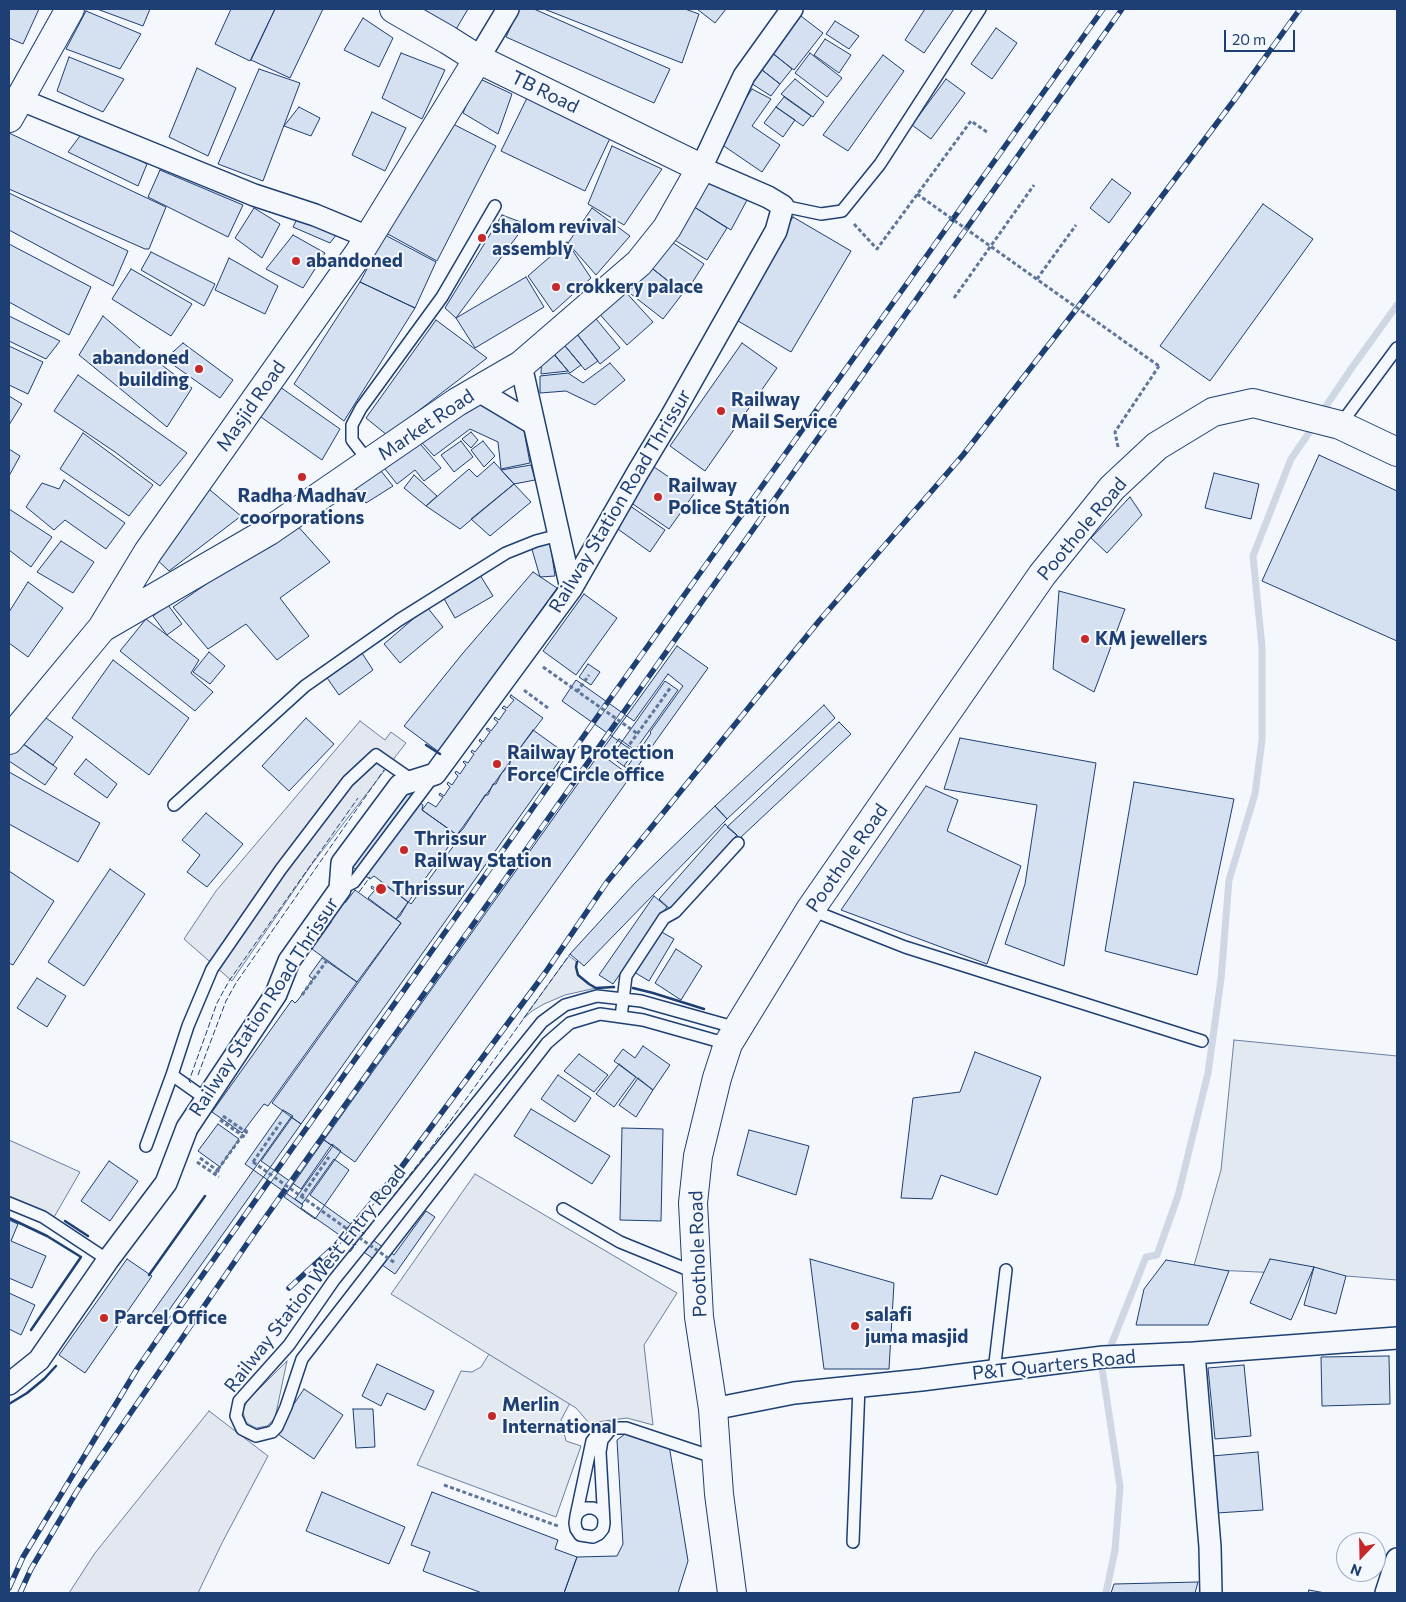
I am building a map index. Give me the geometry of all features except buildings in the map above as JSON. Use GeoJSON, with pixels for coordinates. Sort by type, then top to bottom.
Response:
{"type":"FeatureCollection","features":[{"type":"Feature","properties":{"kind":"street"},"geometry":{"type":"LineString","coordinates":[[70,9],[14,109],[254,195],[308,212],[368,237]]}},
{"type":"Feature","properties":{"kind":"street","name":"TB Road"},"geometry":{"type":"LineString","coordinates":[[394,9],[448,40],[478,60],[701,168]]}},
{"type":"Feature","properties":{"kind":"street"},"geometry":{"type":"LineString","coordinates":[[478,60],[508,9]]}},
{"type":"Feature","properties":{"kind":"street"},"geometry":{"type":"LineString","coordinates":[[783,206],[768,197],[701,168],[744,76],[792,9]]}},
{"type":"Feature","properties":{"kind":"street","name":"Masjid Road"},"geometry":{"type":"LineString","coordinates":[[9,740],[102,628],[148,552],[368,237],[478,60]]}},
{"type":"Feature","properties":{"kind":"street","name":"Market Road"},"geometry":{"type":"LineString","coordinates":[[102,628],[270,531],[457,402],[521,365],[639,263],[667,228],[701,168]]}},
{"type":"Feature","properties":{"kind":"street","name":"Railway Station Road Thrissur"},"geometry":{"type":"LineString","coordinates":[[9,1384],[39,1360],[108,1260],[166,1183],[187,1128],[276,994],[289,961],[340,889],[342,863],[400,785],[435,774],[572,589],[638,472],[672,417],[776,231],[783,206]]}},
{"type":"Feature","properties":{"kind":"street"},"geometry":{"type":"LineString","coordinates":[[521,365],[572,589]]}},
{"type":"Feature","properties":{"kind":"street"},"geometry":{"type":"LineString","coordinates":[[477,390],[534,424]]}},
{"type":"Feature","properties":{"kind":"street","name":"Poothole Road"},"geometry":{"type":"LineString","coordinates":[[732,1593],[712,1409],[699,1317],[693,1203],[698,1156],[717,1078],[732,1036],[810,910],[1042,575],[1112,488],[1157,446],[1213,412],[1253,404],[1325,421],[1397,452]]}},
{"type":"Feature","properties":{"kind":"street","name":"P&T Quarters Road"},"geometry":{"type":"LineString","coordinates":[[712,1409],[794,1393],[994,1371],[1107,1356],[1194,1353],[1397,1338]]}},
{"type":"Feature","properties":{"kind":"street"},"geometry":{"type":"LineString","coordinates":[[1194,1353],[1210,1547],[1211,1593]]}},
{"type":"Feature","properties":{"kind":"street"},"geometry":{"type":"LineString","coordinates":[[1386,1593],[1397,1559]]}},
{"type":"Feature","properties":{"kind":"lane"},"geometry":{"type":"LineString","coordinates":[[783,206],[821,214],[842,211],[880,164],[980,9]]}},
{"type":"Feature","properties":{"kind":"lane"},"geometry":{"type":"LineString","coordinates":[[369,462],[352,440],[352,425],[361,408],[442,297],[495,206]]}},
{"type":"Feature","properties":{"kind":"lane"},"geometry":{"type":"LineString","coordinates":[[1325,421],[1397,348]]}},
{"type":"Feature","properties":{"kind":"lane"},"geometry":{"type":"LineString","coordinates":[[174,805],[305,686],[399,620],[506,553],[536,541],[559,535]]}},
{"type":"Feature","properties":{"kind":"lane"},"geometry":{"type":"LineString","coordinates":[[146,1146],[188,1026],[212,969],[281,869],[348,780],[376,755],[412,780]]}},
{"type":"Feature","properties":{"kind":"lane"},"geometry":{"type":"LineString","coordinates":[[340,889],[354,882],[435,774]]}},
{"type":"Feature","properties":{"kind":"lane"},"geometry":{"type":"LineString","coordinates":[[621,1017],[626,976],[664,918],[675,912],[738,844]]}},
{"type":"Feature","properties":{"kind":"lane"},"geometry":{"type":"LineString","coordinates":[[810,910],[905,947],[1202,1041]]}},
{"type":"Feature","properties":{"kind":"lane","name":"Railway Station West Entry Road"},"geometry":{"type":"LineString","coordinates":[[597,996],[641,1001],[732,1036],[600,1014],[570,1023],[547,1043],[302,1359],[278,1427],[272,1432],[256,1436],[242,1429],[236,1416],[239,1401],[289,1345],[334,1280],[542,1022],[565,1005],[597,996]]}},
{"type":"Feature","properties":{"kind":"lane"},"geometry":{"type":"LineString","coordinates":[[172,1075],[206,1099]]}},
{"type":"Feature","properties":{"kind":"lane"},"geometry":{"type":"LineString","coordinates":[[9,1203],[43,1217],[108,1260]]}},
{"type":"Feature","properties":{"kind":"lane"},"geometry":{"type":"LineString","coordinates":[[563,1209],[620,1242],[697,1273]]}},
{"type":"Feature","properties":{"kind":"lane"},"geometry":{"type":"LineString","coordinates":[[994,1371],[1006,1270]]}},
{"type":"Feature","properties":{"kind":"lane"},"geometry":{"type":"LineString","coordinates":[[853,1542],[858,1386]]}},
{"type":"Feature","properties":{"kind":"lane"},"geometry":{"type":"LineString","coordinates":[[611,1428],[602,1440],[600,1452],[603,1529],[593,1537],[580,1535],[576,1529],[576,1516],[592,1441],[598,1433],[611,1428],[626,1428],[716,1458]]}},
{"type":"Feature","properties":{"kind":"lane"},"geometry":{"type":"LineString","coordinates":[[576,1516],[586,1508],[592,1508],[599,1511],[603,1516]]}},
{"type":"Feature","properties":{"kind":"path"},"geometry":{"type":"LineString","coordinates":[[842,211],[877,249],[971,121],[987,132]]}},
{"type":"Feature","properties":{"kind":"path"},"geometry":{"type":"LineString","coordinates":[[954,298],[1034,184]]}},
{"type":"Feature","properties":{"kind":"path"},"geometry":{"type":"LineString","coordinates":[[917,194],[1158,366],[1115,432]]}},
{"type":"Feature","properties":{"kind":"path"},"geometry":{"type":"LineString","coordinates":[[1037,279],[1076,225]]}},
{"type":"Feature","properties":{"kind":"path"},"geometry":{"type":"LineString","coordinates":[[539,673],[543,667],[638,734]]}},
{"type":"Feature","properties":{"kind":"path"},"geometry":{"type":"LineString","coordinates":[[577,692],[589,675]]}},
{"type":"Feature","properties":{"kind":"path"},"geometry":{"type":"LineString","coordinates":[[530,685],[525,691],[548,708]]}},
{"type":"Feature","properties":{"kind":"path"},"geometry":{"type":"LineString","coordinates":[[622,755],[671,687]]}},
{"type":"Feature","properties":{"kind":"path"},"geometry":{"type":"LineString","coordinates":[[222,1118],[248,1136]]}},
{"type":"Feature","properties":{"kind":"path"},"geometry":{"type":"LineString","coordinates":[[281,1122],[253,1162],[396,1263]]}},
{"type":"Feature","properties":{"kind":"path"},"geometry":{"type":"LineString","coordinates":[[214,1174],[247,1129]]}},
{"type":"Feature","properties":{"kind":"path"},"geometry":{"type":"LineString","coordinates":[[192,1159],[220,1175],[195,1155]]}},
{"type":"Feature","properties":{"kind":"path"},"geometry":{"type":"LineString","coordinates":[[302,1197],[329,1157]]}},
{"type":"Feature","properties":{"kind":"path"},"geometry":{"type":"LineString","coordinates":[[444,1485],[560,1526],[576,1529]]}},
{"type":"Feature","properties":{"kind":"shaded area"},"geometry":{"type":"Polygon","coordinates":[[[360,721],[385,740],[391,732],[406,743],[312,864],[232,981],[184,939],[216,891],[360,721]]]}},
{"type":"Feature","properties":{"kind":"shaded area"},"geometry":{"type":"Polygon","coordinates":[[[569,956],[577,962],[578,975],[596,988],[565,995],[544,1004],[523,1019],[569,956]]]}},
{"type":"Feature","properties":{"kind":"shaded area"},"geometry":{"type":"Polygon","coordinates":[[[1234,1040],[1397,1056],[1397,1280],[1193,1269],[1221,1170],[1234,1040]]]}},
{"type":"Feature","properties":{"kind":"shaded area"},"geometry":{"type":"Polygon","coordinates":[[[9,1140],[80,1172],[53,1219],[9,1200],[9,1140]]]}},
{"type":"Feature","properties":{"kind":"shaded area"},"geometry":{"type":"Polygon","coordinates":[[[475,1174],[677,1293],[644,1345],[653,1425],[627,1418],[589,1423],[576,1408],[391,1294],[475,1174]]]}},
{"type":"Feature","properties":{"kind":"shaded area"},"geometry":{"type":"Polygon","coordinates":[[[489,1354],[570,1403],[561,1420],[566,1441],[581,1446],[556,1517],[417,1465],[461,1371],[472,1372],[481,1367],[489,1354]]]}},
{"type":"Feature","properties":{"kind":"shaded area"},"geometry":{"type":"Polygon","coordinates":[[[287,1361],[275,1418],[267,1426],[256,1428],[250,1425],[246,1422],[243,1411],[247,1401],[287,1361]]]}},
{"type":"Feature","properties":{"kind":"shaded area"},"geometry":{"type":"Polygon","coordinates":[[[209,1411],[268,1456],[198,1593],[69,1593],[95,1553],[209,1411]]]}},
{"type":"Feature","properties":{"kind":"waterway"},"geometry":{"type":"LineString","coordinates":[[1320,415],[1397,305]]}},
{"type":"Feature","properties":{"kind":"waterway"},"geometry":{"type":"LineString","coordinates":[[1106,1593],[1115,1550],[1120,1487],[1102,1368],[1146,1257],[1157,1255],[1178,1196],[1208,1073],[1221,979],[1229,880],[1255,794],[1262,740],[1262,647],[1253,556],[1291,459],[1315,424]]}},
{"type":"Feature","properties":{"kind":"railway"},"geometry":{"type":"LineString","coordinates":[[9,1588],[23,1557],[137,1369],[168,1324],[600,713],[1103,9]]}},
{"type":"Feature","properties":{"kind":"railway"},"geometry":{"type":"LineString","coordinates":[[20,1593],[31,1569],[77,1491],[253,1235],[1122,9]]}},
{"type":"Feature","properties":{"kind":"railway"},"geometry":{"type":"LineString","coordinates":[[289,1288],[336,1245],[400,1169],[545,973],[607,882],[819,621],[963,455],[1099,280],[1300,9]]}},
{"type":"Feature","properties":{"kind":"fence"},"geometry":{"type":"LineString","coordinates":[[198,1075],[226,1001],[236,983],[384,770]]}},
{"type":"Feature","properties":{"kind":"fence"},"geometry":{"type":"LineString","coordinates":[[191,1083],[189,1081],[217,1003],[229,981],[358,798]]}},
{"type":"Feature","properties":{"kind":"fence"},"geometry":{"type":"LineString","coordinates":[[359,892],[370,877]]}},
{"type":"Feature","properties":{"kind":"fence"},"geometry":{"type":"LineString","coordinates":[[362,1236],[433,1145],[570,954]]}},
{"type":"Feature","properties":{"kind":"fence"},"geometry":{"type":"LineString","coordinates":[[350,1252],[356,1244]]}},
{"type":"Feature","properties":{"kind":"wall"},"geometry":{"type":"LineString","coordinates":[[426,745],[440,754]]}},
{"type":"Feature","properties":{"kind":"wall"},"geometry":{"type":"LineString","coordinates":[[577,962],[578,975],[589,984],[596,988],[614,987]]}},
{"type":"Feature","properties":{"kind":"wall"},"geometry":{"type":"LineString","coordinates":[[633,988],[704,1009]]}},
{"type":"Feature","properties":{"kind":"wall"},"geometry":{"type":"LineString","coordinates":[[149,1275],[205,1196]]}},
{"type":"Feature","properties":{"kind":"wall"},"geometry":{"type":"LineString","coordinates":[[9,1218],[47,1236],[81,1257],[31,1330]]}},
{"type":"Feature","properties":{"kind":"wall"},"geometry":{"type":"LineString","coordinates":[[65,1221],[88,1236]]}},
{"type":"Feature","properties":{"kind":"wall"},"geometry":{"type":"LineString","coordinates":[[9,1404],[27,1393],[56,1366]]}},
{"type":"Feature","properties":{"kind":"place","name":"shalom revival assembly"},"geometry":{"type":"Point","coordinates":[482,238]}},
{"type":"Feature","properties":{"kind":"place","name":"abandoned"},"geometry":{"type":"Point","coordinates":[296,261]}},
{"type":"Feature","properties":{"kind":"place","name":"crokkery palace"},"geometry":{"type":"Point","coordinates":[556,287]}},
{"type":"Feature","properties":{"kind":"place","name":"abandoned building"},"geometry":{"type":"Point","coordinates":[199,369]}},
{"type":"Feature","properties":{"kind":"place","name":"Railway Mail Service"},"geometry":{"type":"Point","coordinates":[721,411]}},
{"type":"Feature","properties":{"kind":"place","name":"Radha Madhav coorporations"},"geometry":{"type":"Point","coordinates":[302,477]}},
{"type":"Feature","properties":{"kind":"place","name":"Railway Police Station"},"geometry":{"type":"Point","coordinates":[658,497]}},
{"type":"Feature","properties":{"kind":"place","name":"KM jewellers"},"geometry":{"type":"Point","coordinates":[1085,639]}},
{"type":"Feature","properties":{"kind":"place","name":"Railway Protection Force Circle office"},"geometry":{"type":"Point","coordinates":[497,764]}},
{"type":"Feature","properties":{"kind":"place","name":"Thrissur Railway Station"},"geometry":{"type":"Point","coordinates":[404,850]}},
{"type":"Feature","properties":{"kind":"place","name":"Thrissur"},"geometry":{"type":"Point","coordinates":[381,889]}},
{"type":"Feature","properties":{"kind":"place","name":"Parcel Office"},"geometry":{"type":"Point","coordinates":[104,1318]}},
{"type":"Feature","properties":{"kind":"place","name":"salafi juma masjid"},"geometry":{"type":"Point","coordinates":[855,1326]}},
{"type":"Feature","properties":{"kind":"place","name":"Merlin International"},"geometry":{"type":"Point","coordinates":[492,1416]}}]}
